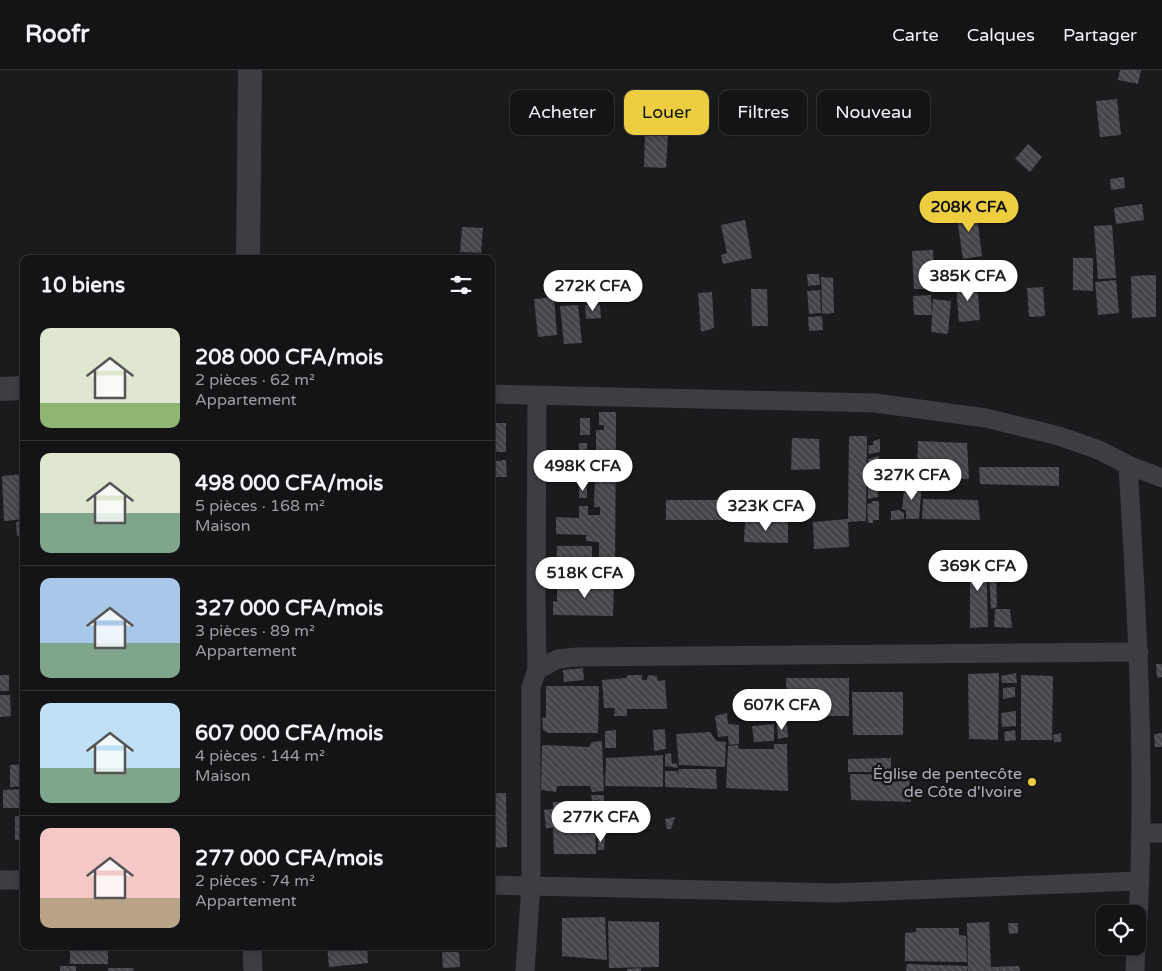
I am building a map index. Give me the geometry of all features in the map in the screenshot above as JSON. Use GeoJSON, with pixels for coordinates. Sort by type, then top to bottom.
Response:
{"type":"FeatureCollection","features":[{"type":"Feature","properties":{"kind":"street"},"geometry":{"type":"LineString","coordinates":[[248,255],[250,70]]}},
{"type":"Feature","properties":{"kind":"street"},"geometry":{"type":"LineString","coordinates":[[0,389],[20,388]]}},
{"type":"Feature","properties":{"kind":"street"},"geometry":{"type":"LineString","coordinates":[[495,394],[875,403],[1004,422],[1059,436],[1099,450],[1128,465],[1162,478]]}},
{"type":"Feature","properties":{"kind":"street"},"geometry":{"type":"LineString","coordinates":[[525,971],[531,885],[531,688],[538,670],[537,396]]}},
{"type":"Feature","properties":{"kind":"street"},"geometry":{"type":"LineString","coordinates":[[1128,465],[1139,652],[1141,833],[1139,905]]}},
{"type":"Feature","properties":{"kind":"street"},"geometry":{"type":"LineString","coordinates":[[538,670],[558,659],[577,657],[1139,652]]}},
{"type":"Feature","properties":{"kind":"street"},"geometry":{"type":"LineString","coordinates":[[1141,833],[1162,833]]}},
{"type":"Feature","properties":{"kind":"street"},"geometry":{"type":"LineString","coordinates":[[0,880],[20,880]]}},
{"type":"Feature","properties":{"kind":"street"},"geometry":{"type":"LineString","coordinates":[[495,885],[834,893],[1140,881]]}},
{"type":"Feature","properties":{"kind":"street"},"geometry":{"type":"LineString","coordinates":[[252,950],[252,971]]}},
{"type":"Feature","properties":{"kind":"street"},"geometry":{"type":"LineString","coordinates":[[1135,971],[1136,955]]}},
{"type":"Feature","properties":{"kind":"building"},"geometry":{"type":"Polygon","coordinates":[[[1120,70],[1141,70],[1138,84],[1118,80],[1120,70]]]}},
{"type":"Feature","properties":{"kind":"building"},"geometry":{"type":"Polygon","coordinates":[[[1117,99],[1121,135],[1100,137],[1096,101],[1117,99]]]}},
{"type":"Feature","properties":{"kind":"building"},"geometry":{"type":"Polygon","coordinates":[[[645,135],[668,135],[666,168],[644,167],[645,135]]]}},
{"type":"Feature","properties":{"kind":"building"},"geometry":{"type":"Polygon","coordinates":[[[1028,144],[1042,157],[1030,172],[1015,159],[1028,144]]]}},
{"type":"Feature","properties":{"kind":"building"},"geometry":{"type":"Polygon","coordinates":[[[1124,177],[1125,188],[1111,190],[1110,179],[1124,177]]]}},
{"type":"Feature","properties":{"kind":"building"},"geometry":{"type":"Polygon","coordinates":[[[1142,204],[1144,220],[1116,224],[1114,208],[1142,204]]]}},
{"type":"Feature","properties":{"kind":"building"},"geometry":{"type":"Polygon","coordinates":[[[976,208],[982,256],[963,259],[956,211],[976,208]]]}},
{"type":"Feature","properties":{"kind":"building"},"geometry":{"type":"Polygon","coordinates":[[[745,220],[752,258],[723,264],[721,255],[727,253],[721,225],[745,220]]]}},
{"type":"Feature","properties":{"kind":"building"},"geometry":{"type":"Polygon","coordinates":[[[1112,225],[1116,278],[1098,279],[1094,226],[1112,225]]]}},
{"type":"Feature","properties":{"kind":"building"},"geometry":{"type":"Polygon","coordinates":[[[462,227],[483,228],[481,253],[460,252],[462,227]]]}},
{"type":"Feature","properties":{"kind":"building"},"geometry":{"type":"Polygon","coordinates":[[[933,250],[935,289],[914,289],[912,251],[933,250]]]}},
{"type":"Feature","properties":{"kind":"building"},"geometry":{"type":"Polygon","coordinates":[[[1073,258],[1093,258],[1093,291],[1073,290],[1073,258]]]}},
{"type":"Feature","properties":{"kind":"building"},"geometry":{"type":"Polygon","coordinates":[[[626,271],[628,288],[609,290],[607,274],[626,271]]]}},
{"type":"Feature","properties":{"kind":"building"},"geometry":{"type":"Polygon","coordinates":[[[807,274],[819,274],[820,285],[808,286],[807,274]]]}},
{"type":"Feature","properties":{"kind":"building"},"geometry":{"type":"Polygon","coordinates":[[[1156,275],[1156,317],[1132,318],[1131,276],[1156,275]]]}},
{"type":"Feature","properties":{"kind":"building"},"geometry":{"type":"Polygon","coordinates":[[[821,277],[833,278],[834,313],[822,314],[821,277]]]}},
{"type":"Feature","properties":{"kind":"building"},"geometry":{"type":"Polygon","coordinates":[[[1116,280],[1119,313],[1098,315],[1095,282],[1116,280]]]}},
{"type":"Feature","properties":{"kind":"building"},"geometry":{"type":"Polygon","coordinates":[[[977,283],[980,320],[959,322],[956,285],[977,283]]]}},
{"type":"Feature","properties":{"kind":"building"},"geometry":{"type":"Polygon","coordinates":[[[1043,287],[1045,316],[1029,317],[1027,288],[1043,287]]]}},
{"type":"Feature","properties":{"kind":"building"},"geometry":{"type":"Polygon","coordinates":[[[751,289],[767,289],[768,326],[752,326],[751,289]]]}},
{"type":"Feature","properties":{"kind":"building"},"geometry":{"type":"Polygon","coordinates":[[[820,290],[821,313],[809,314],[807,291],[820,290]]]}},
{"type":"Feature","properties":{"kind":"building"},"geometry":{"type":"Polygon","coordinates":[[[712,292],[714,328],[701,332],[698,293],[712,292]]]}},
{"type":"Feature","properties":{"kind":"building"},"geometry":{"type":"Polygon","coordinates":[[[931,295],[932,315],[914,315],[913,296],[931,295]]]}},
{"type":"Feature","properties":{"kind":"building"},"geometry":{"type":"Polygon","coordinates":[[[554,297],[557,335],[538,337],[534,299],[554,297]]]}},
{"type":"Feature","properties":{"kind":"building"},"geometry":{"type":"Polygon","coordinates":[[[933,299],[951,301],[948,334],[931,332],[933,299]]]}},
{"type":"Feature","properties":{"kind":"building"},"geometry":{"type":"Polygon","coordinates":[[[578,305],[582,343],[564,344],[560,306],[578,305]]]}},
{"type":"Feature","properties":{"kind":"building"},"geometry":{"type":"Polygon","coordinates":[[[585,305],[600,305],[601,318],[586,319],[585,305]]]}},
{"type":"Feature","properties":{"kind":"building"},"geometry":{"type":"Polygon","coordinates":[[[822,316],[823,330],[809,331],[808,317],[822,316]]]}},
{"type":"Feature","properties":{"kind":"building"},"geometry":{"type":"Polygon","coordinates":[[[599,412],[616,412],[615,578],[607,577],[607,572],[599,572],[599,542],[586,541],[586,535],[556,534],[556,517],[579,518],[579,506],[588,506],[588,515],[600,515],[600,507],[594,507],[595,477],[601,477],[602,462],[596,463],[596,430],[604,430],[604,425],[599,425],[599,412]]]}},
{"type":"Feature","properties":{"kind":"building"},"geometry":{"type":"Polygon","coordinates":[[[580,418],[590,418],[590,435],[580,435],[580,418]]]}},
{"type":"Feature","properties":{"kind":"building"},"geometry":{"type":"Polygon","coordinates":[[[495,423],[506,423],[506,452],[495,452],[495,423]]]}},
{"type":"Feature","properties":{"kind":"building"},"geometry":{"type":"Polygon","coordinates":[[[849,436],[867,436],[866,521],[848,522],[849,547],[814,549],[813,522],[848,519],[849,436]]]}},
{"type":"Feature","properties":{"kind":"building"},"geometry":{"type":"Polygon","coordinates":[[[792,438],[819,439],[820,469],[791,470],[792,438]]]}},
{"type":"Feature","properties":{"kind":"building"},"geometry":{"type":"Polygon","coordinates":[[[880,439],[880,452],[869,454],[868,446],[873,445],[873,441],[880,439]]]}},
{"type":"Feature","properties":{"kind":"building"},"geometry":{"type":"Polygon","coordinates":[[[918,441],[967,443],[969,479],[917,478],[918,441]]]}},
{"type":"Feature","properties":{"kind":"building"},"geometry":{"type":"Polygon","coordinates":[[[579,443],[587,443],[587,454],[579,455],[579,443]]]}},
{"type":"Feature","properties":{"kind":"building"},"geometry":{"type":"Polygon","coordinates":[[[879,456],[881,474],[874,474],[874,477],[869,477],[868,459],[879,456]]]}},
{"type":"Feature","properties":{"kind":"building"},"geometry":{"type":"Polygon","coordinates":[[[506,460],[507,477],[495,477],[495,461],[506,460]]]}},
{"type":"Feature","properties":{"kind":"building"},"geometry":{"type":"Polygon","coordinates":[[[580,460],[590,460],[590,481],[580,481],[580,460]]]}},
{"type":"Feature","properties":{"kind":"building"},"geometry":{"type":"Polygon","coordinates":[[[979,467],[1059,467],[1059,486],[980,484],[979,467]]]}},
{"type":"Feature","properties":{"kind":"building"},"geometry":{"type":"Polygon","coordinates":[[[20,474],[20,519],[4,521],[2,476],[20,474]]]}},
{"type":"Feature","properties":{"kind":"building"},"geometry":{"type":"Polygon","coordinates":[[[879,478],[878,497],[868,499],[868,487],[873,486],[872,480],[879,478]]]}},
{"type":"Feature","properties":{"kind":"building"},"geometry":{"type":"Polygon","coordinates":[[[907,483],[922,483],[919,519],[906,519],[906,510],[902,509],[904,490],[907,489],[907,483]]]}},
{"type":"Feature","properties":{"kind":"building"},"geometry":{"type":"Polygon","coordinates":[[[892,484],[904,484],[902,491],[892,491],[892,484]]]}},
{"type":"Feature","properties":{"kind":"building"},"geometry":{"type":"Polygon","coordinates":[[[587,486],[587,498],[579,498],[579,487],[587,486]]]}},
{"type":"Feature","properties":{"kind":"building"},"geometry":{"type":"Polygon","coordinates":[[[923,499],[978,500],[980,520],[922,519],[923,499]]]}},
{"type":"Feature","properties":{"kind":"building"},"geometry":{"type":"Polygon","coordinates":[[[666,500],[730,500],[730,520],[666,520],[666,500]]]}},
{"type":"Feature","properties":{"kind":"building"},"geometry":{"type":"Polygon","coordinates":[[[872,501],[879,501],[879,520],[873,520],[873,523],[868,523],[867,504],[872,503],[872,501]]]}},
{"type":"Feature","properties":{"kind":"building"},"geometry":{"type":"Polygon","coordinates":[[[899,510],[904,513],[904,519],[891,520],[891,511],[899,510]]]}},
{"type":"Feature","properties":{"kind":"building"},"geometry":{"type":"Polygon","coordinates":[[[745,521],[788,521],[788,543],[744,542],[745,521]]]}},
{"type":"Feature","properties":{"kind":"building"},"geometry":{"type":"Polygon","coordinates":[[[16,522],[20,522],[20,536],[17,536],[16,522]]]}},
{"type":"Feature","properties":{"kind":"building"},"geometry":{"type":"Polygon","coordinates":[[[557,546],[592,546],[592,574],[556,574],[557,546]]]}},
{"type":"Feature","properties":{"kind":"building"},"geometry":{"type":"Polygon","coordinates":[[[970,555],[986,556],[988,627],[970,628],[970,555]]]}},
{"type":"Feature","properties":{"kind":"building"},"geometry":{"type":"Polygon","coordinates":[[[996,556],[996,567],[988,568],[988,557],[996,556]]]}},
{"type":"Feature","properties":{"kind":"building"},"geometry":{"type":"Polygon","coordinates":[[[989,572],[996,572],[997,607],[991,609],[989,572]]]}},
{"type":"Feature","properties":{"kind":"building"},"geometry":{"type":"Polygon","coordinates":[[[557,582],[614,582],[613,616],[553,615],[553,601],[557,602],[557,582]]]}},
{"type":"Feature","properties":{"kind":"building"},"geometry":{"type":"Polygon","coordinates":[[[995,609],[1010,609],[1012,628],[994,627],[995,609]]]}},
{"type":"Feature","properties":{"kind":"building"},"geometry":{"type":"Polygon","coordinates":[[[1156,664],[1162,664],[1162,677],[1157,678],[1156,664]]]}},
{"type":"Feature","properties":{"kind":"building"},"geometry":{"type":"Polygon","coordinates":[[[583,668],[584,680],[564,682],[563,670],[583,668]]]}},
{"type":"Feature","properties":{"kind":"building"},"geometry":{"type":"Polygon","coordinates":[[[999,673],[998,740],[969,739],[968,674],[999,673]]]}},
{"type":"Feature","properties":{"kind":"building"},"geometry":{"type":"Polygon","coordinates":[[[1016,673],[1017,683],[1002,683],[1001,676],[1016,673]]]}},
{"type":"Feature","properties":{"kind":"building"},"geometry":{"type":"Polygon","coordinates":[[[0,675],[9,675],[9,691],[0,691],[0,675]]]}},
{"type":"Feature","properties":{"kind":"building"},"geometry":{"type":"Polygon","coordinates":[[[628,675],[642,675],[642,680],[647,680],[648,675],[657,676],[658,681],[665,680],[667,709],[627,709],[627,716],[614,716],[615,708],[604,708],[602,680],[626,678],[628,675]]]}},
{"type":"Feature","properties":{"kind":"building"},"geometry":{"type":"Polygon","coordinates":[[[1021,675],[1053,676],[1052,740],[1021,740],[1021,675]]]}},
{"type":"Feature","properties":{"kind":"building"},"geometry":{"type":"Polygon","coordinates":[[[786,678],[849,678],[849,716],[787,716],[786,678]]]}},
{"type":"Feature","properties":{"kind":"building"},"geometry":{"type":"Polygon","coordinates":[[[546,686],[599,686],[598,733],[548,733],[543,730],[542,718],[546,717],[546,686]]]}},
{"type":"Feature","properties":{"kind":"building"},"geometry":{"type":"Polygon","coordinates":[[[1015,687],[1015,697],[1003,699],[1003,688],[1015,687]]]}},
{"type":"Feature","properties":{"kind":"building"},"geometry":{"type":"Polygon","coordinates":[[[852,692],[903,692],[903,735],[853,735],[852,692]]]}},
{"type":"Feature","properties":{"kind":"building"},"geometry":{"type":"Polygon","coordinates":[[[0,695],[10,695],[11,716],[0,717],[0,695]]]}},
{"type":"Feature","properties":{"kind":"building"},"geometry":{"type":"Polygon","coordinates":[[[1016,711],[1016,726],[1002,727],[1001,713],[1016,711]]]}},
{"type":"Feature","properties":{"kind":"building"},"geometry":{"type":"Polygon","coordinates":[[[727,713],[728,724],[739,725],[739,744],[729,745],[728,736],[718,737],[715,716],[727,713]]]}},
{"type":"Feature","properties":{"kind":"building"},"geometry":{"type":"Polygon","coordinates":[[[774,724],[774,741],[754,742],[752,726],[774,724]]]}},
{"type":"Feature","properties":{"kind":"building"},"geometry":{"type":"Polygon","coordinates":[[[787,724],[788,737],[778,739],[777,725],[787,724]]]}},
{"type":"Feature","properties":{"kind":"building"},"geometry":{"type":"Polygon","coordinates":[[[665,729],[666,749],[654,751],[653,730],[665,729]]]}},
{"type":"Feature","properties":{"kind":"building"},"geometry":{"type":"Polygon","coordinates":[[[616,730],[616,748],[605,748],[605,731],[616,730]]]}},
{"type":"Feature","properties":{"kind":"building"},"geometry":{"type":"Polygon","coordinates":[[[1015,730],[1016,740],[1005,741],[1004,732],[1015,730]]]}},
{"type":"Feature","properties":{"kind":"building"},"geometry":{"type":"Polygon","coordinates":[[[710,732],[716,741],[726,742],[725,767],[679,765],[676,734],[710,732]]]}},
{"type":"Feature","properties":{"kind":"building"},"geometry":{"type":"Polygon","coordinates":[[[1061,733],[1061,742],[1054,742],[1053,735],[1061,733]]]}},
{"type":"Feature","properties":{"kind":"building"},"geometry":{"type":"Polygon","coordinates":[[[1162,733],[1162,747],[1155,747],[1154,734],[1162,733]]]}},
{"type":"Feature","properties":{"kind":"building"},"geometry":{"type":"Polygon","coordinates":[[[602,741],[604,791],[592,792],[590,786],[557,786],[556,792],[541,790],[542,745],[589,747],[592,742],[602,741]]]}},
{"type":"Feature","properties":{"kind":"building"},"geometry":{"type":"Polygon","coordinates":[[[774,744],[787,744],[788,791],[726,788],[728,746],[738,745],[739,749],[774,749],[774,744]]]}},
{"type":"Feature","properties":{"kind":"building"},"geometry":{"type":"Polygon","coordinates":[[[671,753],[672,764],[677,763],[678,768],[665,766],[665,754],[671,753]]]}},
{"type":"Feature","properties":{"kind":"building"},"geometry":{"type":"Polygon","coordinates":[[[663,755],[663,787],[605,786],[606,758],[663,755]]]}},
{"type":"Feature","properties":{"kind":"building"},"geometry":{"type":"Polygon","coordinates":[[[891,758],[891,772],[848,772],[848,759],[891,758]]]}},
{"type":"Feature","properties":{"kind":"building"},"geometry":{"type":"Polygon","coordinates":[[[20,764],[20,786],[10,787],[10,765],[20,764]]]}},
{"type":"Feature","properties":{"kind":"building"},"geometry":{"type":"Polygon","coordinates":[[[678,769],[716,769],[717,789],[665,787],[665,771],[677,771],[679,774],[678,769]]]}},
{"type":"Feature","properties":{"kind":"building"},"geometry":{"type":"Polygon","coordinates":[[[850,774],[909,775],[911,802],[851,800],[850,774]]]}},
{"type":"Feature","properties":{"kind":"building"},"geometry":{"type":"Polygon","coordinates":[[[20,789],[20,808],[3,808],[3,790],[20,789]]]}},
{"type":"Feature","properties":{"kind":"building"},"geometry":{"type":"Polygon","coordinates":[[[495,793],[506,793],[507,847],[495,848],[495,793]]]}},
{"type":"Feature","properties":{"kind":"building"},"geometry":{"type":"Polygon","coordinates":[[[591,795],[604,795],[604,817],[599,818],[598,800],[592,801],[591,795]]]}},
{"type":"Feature","properties":{"kind":"building"},"geometry":{"type":"Polygon","coordinates":[[[553,802],[595,802],[596,854],[554,854],[553,828],[546,828],[544,810],[553,809],[553,802]]]}},
{"type":"Feature","properties":{"kind":"building"},"geometry":{"type":"Polygon","coordinates":[[[15,816],[20,816],[20,840],[15,840],[15,816]]]}},
{"type":"Feature","properties":{"kind":"building"},"geometry":{"type":"Polygon","coordinates":[[[675,817],[671,829],[667,829],[665,819],[675,817]]]}},
{"type":"Feature","properties":{"kind":"building"},"geometry":{"type":"Polygon","coordinates":[[[599,823],[604,823],[605,828],[599,828],[599,823]]]}},
{"type":"Feature","properties":{"kind":"building"},"geometry":{"type":"Polygon","coordinates":[[[605,836],[604,850],[598,850],[598,837],[605,836]]]}},
{"type":"Feature","properties":{"kind":"building"},"geometry":{"type":"Polygon","coordinates":[[[605,917],[607,960],[562,956],[562,918],[605,917]]]}},
{"type":"Feature","properties":{"kind":"building"},"geometry":{"type":"Polygon","coordinates":[[[608,921],[659,922],[659,967],[609,968],[608,921]]]}},
{"type":"Feature","properties":{"kind":"building"},"geometry":{"type":"Polygon","coordinates":[[[989,922],[991,967],[1019,966],[1020,971],[968,971],[967,923],[989,922]]]}},
{"type":"Feature","properties":{"kind":"building"},"geometry":{"type":"Polygon","coordinates":[[[1008,923],[1018,923],[1018,933],[1009,934],[1008,923]]]}},
{"type":"Feature","properties":{"kind":"building"},"geometry":{"type":"Polygon","coordinates":[[[916,928],[959,928],[959,935],[966,936],[967,962],[905,961],[905,933],[916,932],[916,928]]]}},
{"type":"Feature","properties":{"kind":"building"},"geometry":{"type":"Polygon","coordinates":[[[70,950],[108,950],[108,964],[70,964],[70,950]]]}},
{"type":"Feature","properties":{"kind":"building"},"geometry":{"type":"Polygon","coordinates":[[[327,950],[367,950],[368,963],[329,967],[327,950]]]}},
{"type":"Feature","properties":{"kind":"building"},"geometry":{"type":"Polygon","coordinates":[[[442,952],[459,952],[460,967],[443,968],[442,952]]]}},
{"type":"Feature","properties":{"kind":"building"},"geometry":{"type":"Polygon","coordinates":[[[907,964],[968,966],[967,971],[906,971],[907,964]]]}},
{"type":"Feature","properties":{"kind":"building"},"geometry":{"type":"Polygon","coordinates":[[[60,966],[76,966],[76,971],[60,971],[60,966]]]}},
{"type":"Feature","properties":{"kind":"building"},"geometry":{"type":"Polygon","coordinates":[[[108,968],[133,968],[134,971],[108,971],[108,968]]]}},
{"type":"Feature","properties":{"kind":"building"},"geometry":{"type":"Polygon","coordinates":[[[641,968],[641,971],[627,971],[627,969],[641,968]]]}},
{"type":"Feature","properties":{"kind":"place","name":"Église de pentecôte de Côte d'Ivoire"},"geometry":{"type":"Point","coordinates":[1032,782]}}]}
